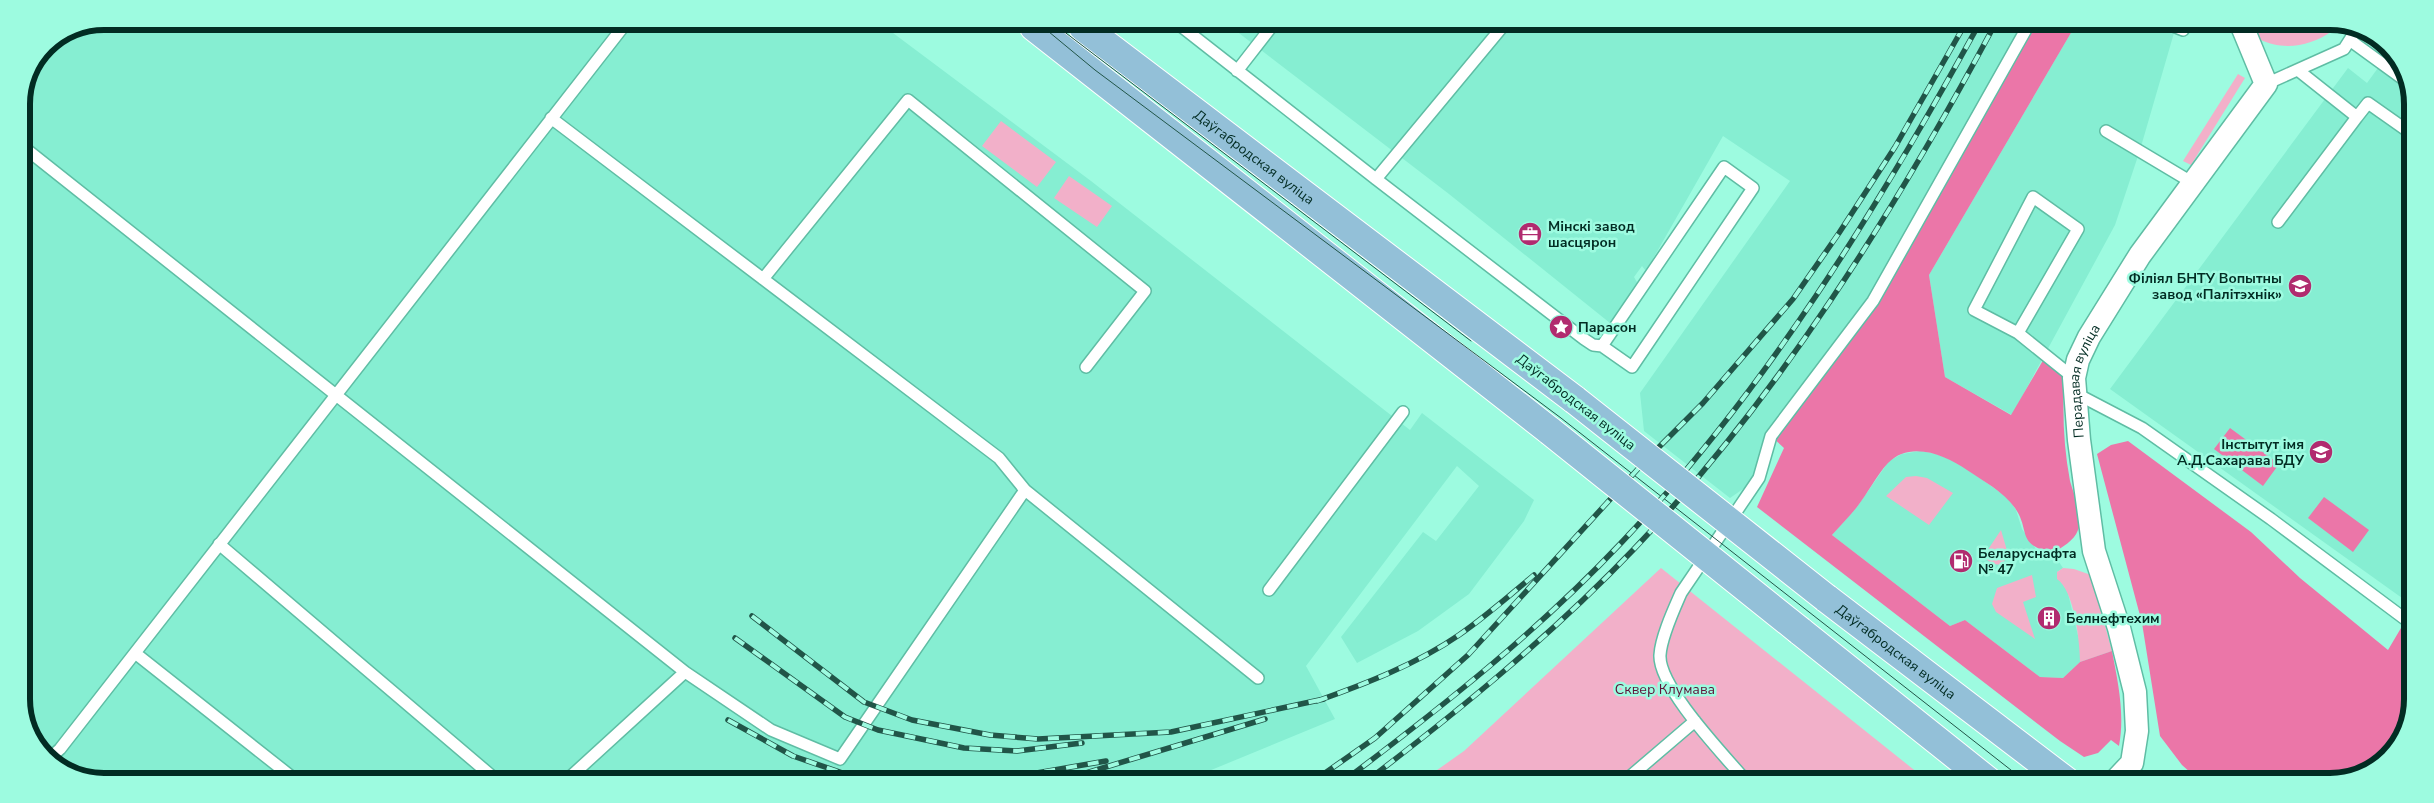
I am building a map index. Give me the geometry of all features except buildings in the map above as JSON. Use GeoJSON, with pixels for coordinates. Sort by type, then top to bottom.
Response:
{"type":"FeatureCollection","features":[{"type":"Feature","properties":{"kind":"main road"},"geometry":{"type":"LineString","coordinates":[[1038,30],[1550,431],[1978,773]]}},
{"type":"Feature","properties":{"kind":"main road","name":"Даўгабродская вуліца"},"geometry":{"type":"LineString","coordinates":[[1087,30],[1575,400],[1826,598],[2056,773]]}},
{"type":"Feature","properties":{"kind":"street"},"geometry":{"type":"LineString","coordinates":[[2244,30],[2266,84]]}},
{"type":"Feature","properties":{"kind":"street","name":"Перадавая вуліца"},"geometry":{"type":"LineString","coordinates":[[2123,773],[2132,763],[2137,731],[2135,692],[2119,628],[2094,550],[2074,385],[2078,360],[2099,321],[2140,255],[2266,84]]}},
{"type":"Feature","properties":{"kind":"lane"},"geometry":{"type":"LineString","coordinates":[[54,753],[621,30]]}},
{"type":"Feature","properties":{"kind":"lane"},"geometry":{"type":"LineString","coordinates":[[1187,30],[1584,339],[1593,345],[1602,346],[1632,367],[1753,188],[1724,167],[1602,346]]}},
{"type":"Feature","properties":{"kind":"lane"},"geometry":{"type":"LineString","coordinates":[[1238,71],[1269,30]]}},
{"type":"Feature","properties":{"kind":"lane"},"geometry":{"type":"LineString","coordinates":[[1376,179],[1500,30]]}},
{"type":"Feature","properties":{"kind":"lane"},"geometry":{"type":"LineString","coordinates":[[1739,773],[1695,721],[1671,688],[1660,656],[1674,610],[1682,593],[1759,478],[1772,436],[1873,301],[2026,30]]}},
{"type":"Feature","properties":{"kind":"lane"},"geometry":{"type":"LineString","coordinates":[[2266,84],[2299,71],[2344,49],[2354,35]]}},
{"type":"Feature","properties":{"kind":"lane"},"geometry":{"type":"LineString","coordinates":[[2351,41],[2398,76]]}},
{"type":"Feature","properties":{"kind":"lane"},"geometry":{"type":"LineString","coordinates":[[2299,71],[2357,117]]}},
{"type":"Feature","properties":{"kind":"lane"},"geometry":{"type":"LineString","coordinates":[[763,280],[908,100],[1145,291],[1086,367]]}},
{"type":"Feature","properties":{"kind":"lane"},"geometry":{"type":"LineString","coordinates":[[2278,222],[2368,103],[2404,128]]}},
{"type":"Feature","properties":{"kind":"lane"},"geometry":{"type":"LineString","coordinates":[[552,118],[999,458],[1025,490],[1258,678]]}},
{"type":"Feature","properties":{"kind":"lane"},"geometry":{"type":"LineString","coordinates":[[2106,131],[2193,183]]}},
{"type":"Feature","properties":{"kind":"lane"},"geometry":{"type":"LineString","coordinates":[[30,152],[685,672],[771,730],[840,759],[1025,490]]}},
{"type":"Feature","properties":{"kind":"lane"},"geometry":{"type":"LineString","coordinates":[[2018,333],[2078,229],[2033,197],[1974,310],[2018,333],[2074,385],[2142,428],[2272,519],[2404,618]]}},
{"type":"Feature","properties":{"kind":"lane"},"geometry":{"type":"LineString","coordinates":[[1269,590],[1403,412]]}},
{"type":"Feature","properties":{"kind":"lane"},"geometry":{"type":"LineString","coordinates":[[218,544],[488,773]]}},
{"type":"Feature","properties":{"kind":"lane"},"geometry":{"type":"LineString","coordinates":[[135,652],[287,773]]}},
{"type":"Feature","properties":{"kind":"lane"},"geometry":{"type":"LineString","coordinates":[[574,773],[685,672]]}},
{"type":"Feature","properties":{"kind":"lane"},"geometry":{"type":"LineString","coordinates":[[1634,773],[1695,721]]}},
{"type":"Feature","properties":{"kind":"shaded area"},"geometry":{"type":"Polygon","coordinates":[[[104,30],[889,30],[1091,181],[1410,430],[1422,413],[1534,500],[1524,521],[1469,594],[1418,631],[1357,663],[1341,637],[1423,532],[1436,541],[1479,486],[1457,466],[1306,666],[1335,719],[1204,773],[104,773],[85,770],[71,765],[55,755],[45,744],[34,723],[30,704],[30,104],[31,90],[36,76],[52,52],[63,43],[90,31],[104,30]]]}},
{"type":"Feature","properties":{"kind":"shaded area"},"geometry":{"type":"Polygon","coordinates":[[[1235,30],[2026,30],[1873,301],[1771,436],[1759,478],[1730,498],[1644,431],[1640,393],[1790,181],[1723,136],[1646,271],[1642,266],[1634,277],[1638,284],[1610,323],[1449,194],[1235,30]]]}},
{"type":"Feature","properties":{"kind":"shaded area"},"geometry":{"type":"Polygon","coordinates":[[[2026,30],[2073,30],[1929,275],[1945,377],[2011,415],[2045,357],[2065,369],[2063,411],[2065,439],[2070,481],[2080,512],[2078,530],[2071,541],[2053,553],[2041,549],[2028,541],[2020,516],[1999,491],[1949,459],[1928,452],[1917,451],[1897,456],[1888,463],[1857,507],[1832,535],[1950,626],[1965,620],[2040,677],[2063,678],[2080,662],[2112,651],[2121,710],[2119,746],[2111,740],[2098,753],[2084,757],[2060,741],[1757,507],[1784,448],[1771,436],[1873,301],[2026,30]]]}},
{"type":"Feature","properties":{"kind":"shaded area"},"geometry":{"type":"Polygon","coordinates":[[[2073,30],[2175,30],[2140,150],[2115,225],[2012,415],[1945,377],[1929,275],[2073,30]]]}},
{"type":"Feature","properties":{"kind":"shaded area"},"geometry":{"type":"Polygon","coordinates":[[[2386,56],[2400,80],[2404,99],[2404,599],[2110,389],[2348,68],[2367,83],[2386,56]]]}},
{"type":"Feature","properties":{"kind":"shaded area"},"geometry":{"type":"Polygon","coordinates":[[[2230,428],[2279,464],[2263,486],[2214,449],[2230,428]]]}},
{"type":"Feature","properties":{"kind":"shaded area"},"geometry":{"type":"Polygon","coordinates":[[[2128,441],[2251,532],[2300,578],[2388,650],[2401,628],[2404,630],[2404,699],[2401,718],[2396,732],[2386,748],[2375,758],[2354,769],[2330,773],[2191,773],[2182,765],[2160,736],[2142,623],[2097,454],[2111,445],[2128,441]]]}},
{"type":"Feature","properties":{"kind":"shaded area","name":"Беларуснафта № 47"},"geometry":{"type":"Polygon","coordinates":[[[1920,451],[1936,454],[1957,462],[2008,498],[2016,510],[2022,529],[2036,549],[2053,553],[2063,568],[2057,572],[2067,589],[2080,644],[2080,662],[2063,678],[2040,677],[1965,620],[1950,626],[1832,535],[1857,507],[1889,461],[1902,454],[1920,451]]]}},
{"type":"Feature","properties":{"kind":"shaded area"},"geometry":{"type":"Polygon","coordinates":[[[2324,497],[2369,530],[2353,552],[2308,518],[2324,497]]]}},
{"type":"Feature","properties":{"kind":"green space"},"geometry":{"type":"Polygon","coordinates":[[[2253,30],[2332,31],[2315,41],[2296,46],[2277,45],[2259,39],[2253,30]]]}},
{"type":"Feature","properties":{"kind":"green space"},"geometry":{"type":"Polygon","coordinates":[[[2238,74],[2245,78],[2191,165],[2183,161],[2238,74]]]}},
{"type":"Feature","properties":{"kind":"green space"},"geometry":{"type":"Polygon","coordinates":[[[1001,121],[1056,162],[1037,187],[982,146],[1001,121]]]}},
{"type":"Feature","properties":{"kind":"green space"},"geometry":{"type":"Polygon","coordinates":[[[1069,176],[1112,206],[1097,227],[1054,198],[1069,176]]]}},
{"type":"Feature","properties":{"kind":"green space"},"geometry":{"type":"Polygon","coordinates":[[[1906,477],[1927,478],[1953,493],[1929,525],[1886,496],[1906,477]]]}},
{"type":"Feature","properties":{"kind":"green space"},"geometry":{"type":"Polygon","coordinates":[[[2001,530],[2008,554],[2002,565],[1993,564],[1983,557],[2001,530]]]}},
{"type":"Feature","properties":{"kind":"green space","name":"Сквер Клумава"},"geometry":{"type":"Polygon","coordinates":[[[1661,568],[1918,773],[1433,773],[1464,751],[1661,568]]]}},
{"type":"Feature","properties":{"kind":"green space"},"geometry":{"type":"Polygon","coordinates":[[[2063,568],[2074,569],[2091,575],[2112,651],[2080,662],[2079,642],[2072,605],[2063,585],[2057,579],[2057,572],[2063,568]]]}},
{"type":"Feature","properties":{"kind":"green space"},"geometry":{"type":"Polygon","coordinates":[[[2032,575],[2036,597],[2023,602],[2035,639],[1996,612],[1992,604],[1997,588],[2032,575]]]}},
{"type":"Feature","properties":{"kind":"tram line"},"geometry":{"type":"LineString","coordinates":[[1047,30],[1095,70],[1561,418],[2015,773]]}},
{"type":"Feature","properties":{"kind":"tram line"},"geometry":{"type":"LineString","coordinates":[[1062,30],[1471,341]]}},
{"type":"Feature","properties":{"kind":"railway"},"geometry":{"type":"LineString","coordinates":[[1325,773],[1375,738],[1468,655],[1647,459],[1703,403],[1793,299],[1895,147],[1962,30]]}},
{"type":"Feature","properties":{"kind":"railway"},"geometry":{"type":"LineString","coordinates":[[1354,773],[1488,668],[1522,638],[1589,576],[1674,484],[1724,423],[1816,296],[1900,162],[1976,30]]}},
{"type":"Feature","properties":{"kind":"railway"},"geometry":{"type":"LineString","coordinates":[[1377,773],[1472,698],[1539,641],[1634,549],[1687,491],[1737,429],[1831,299],[1917,164],[1992,30]]}},
{"type":"Feature","properties":{"kind":"railway"},"geometry":{"type":"LineString","coordinates":[[1317,701],[1354,688],[1426,655],[1478,621],[1534,575]]}},
{"type":"Feature","properties":{"kind":"railway"},"geometry":{"type":"LineString","coordinates":[[752,616],[864,702],[912,720],[990,735],[1038,739],[1171,732],[1324,699]]}},
{"type":"Feature","properties":{"kind":"railway"},"geometry":{"type":"LineString","coordinates":[[735,638],[845,717],[878,730],[964,748],[1017,751],[1082,743]]}},
{"type":"Feature","properties":{"kind":"railway"},"geometry":{"type":"LineString","coordinates":[[1086,773],[1265,719]]}},
{"type":"Feature","properties":{"kind":"railway"},"geometry":{"type":"LineString","coordinates":[[728,720],[793,756],[843,773]]}},
{"type":"Feature","properties":{"kind":"railway"},"geometry":{"type":"LineString","coordinates":[[1036,773],[1106,761]]}},
{"type":"Feature","properties":{"kind":"place","name":"Мінскі завод шасцярон"},"geometry":{"type":"Point","coordinates":[1530,234]}},
{"type":"Feature","properties":{"kind":"place","name":"Філіял БНТУ Вопытны завод «Палітэхнік»"},"geometry":{"type":"Point","coordinates":[2300,286]}},
{"type":"Feature","properties":{"kind":"place","name":"Парасон"},"geometry":{"type":"Point","coordinates":[1561,327]}},
{"type":"Feature","properties":{"kind":"place","name":"Інстытут імя А.Д.Сахарава БДУ"},"geometry":{"type":"Point","coordinates":[2321,452]}},
{"type":"Feature","properties":{"kind":"place","name":"Беларуснафта № 47"},"geometry":{"type":"Point","coordinates":[1961,561]}},
{"type":"Feature","properties":{"kind":"place","name":"Белнефтехим"},"geometry":{"type":"Point","coordinates":[2049,618]}}]}
